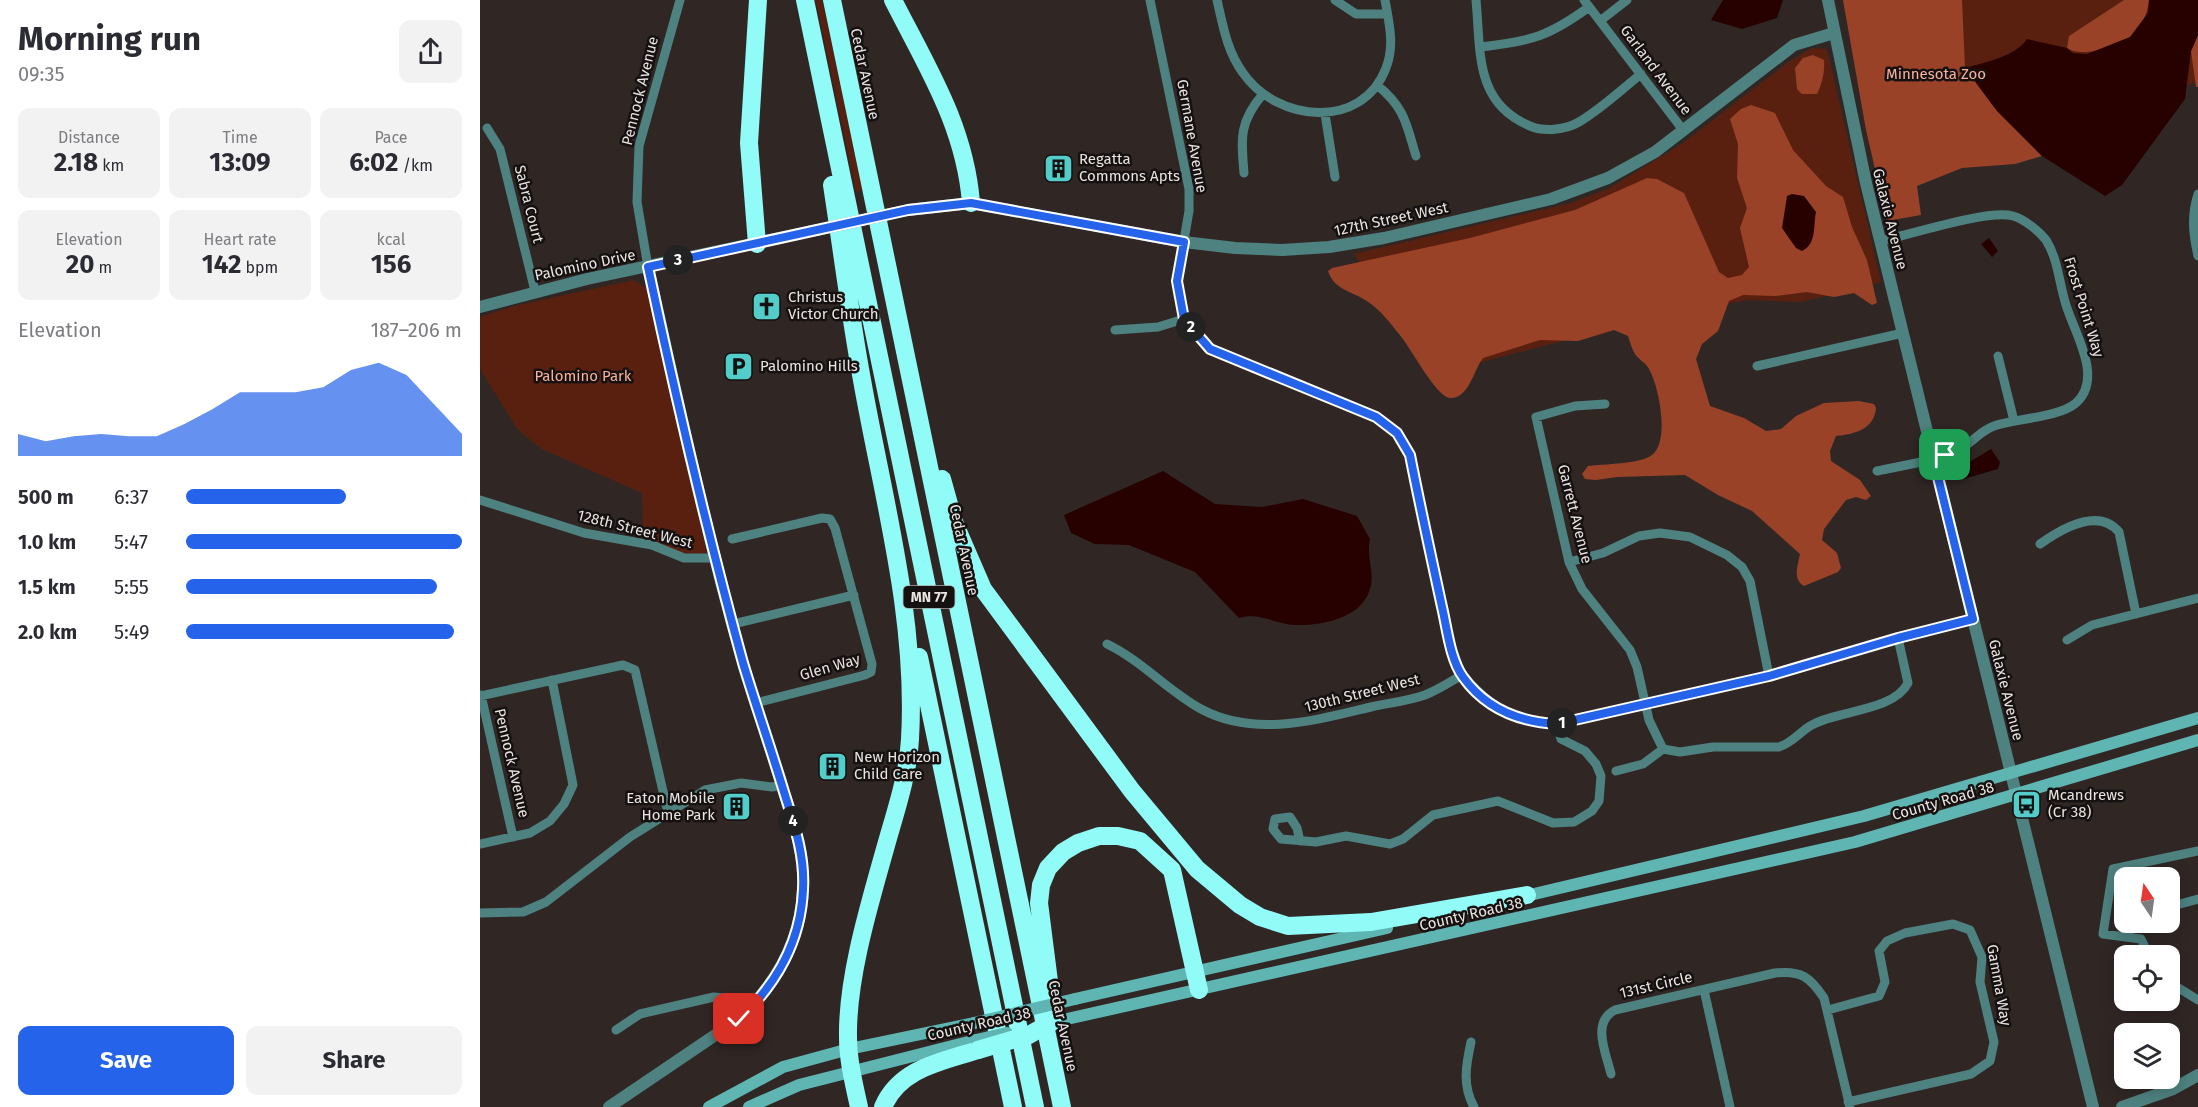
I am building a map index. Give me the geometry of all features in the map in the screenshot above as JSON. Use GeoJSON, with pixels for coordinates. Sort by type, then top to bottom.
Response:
{"type":"FeatureCollection","features":[{"type":"Feature","properties":{"kind":"highway"},"geometry":{"type":"LineString","coordinates":[[758,0],[749,143],[758,244]]}},
{"type":"Feature","properties":{"kind":"highway","name":"MN 77"},"geometry":{"type":"LineString","coordinates":[[805,0],[1035,1107]]}},
{"type":"Feature","properties":{"kind":"highway","name":"Cedar Avenue"},"geometry":{"type":"LineString","coordinates":[[832,0],[1063,1107]]}},
{"type":"Feature","properties":{"kind":"highway"},"geometry":{"type":"LineString","coordinates":[[892,0],[953,118],[969,180],[971,203]]}},
{"type":"Feature","properties":{"kind":"highway"},"geometry":{"type":"LineString","coordinates":[[823,87],[830,168],[850,311],[901,580],[1013,1107]]}},
{"type":"Feature","properties":{"kind":"highway"},"geometry":{"type":"LineString","coordinates":[[906,357],[954,522],[983,589],[1132,791],[1197,869],[1240,905],[1260,917],[1288,926],[1371,921],[1527,895]]}},
{"type":"Feature","properties":{"kind":"highway"},"geometry":{"type":"LineString","coordinates":[[859,1107],[851,1070],[848,1036],[855,970],[866,916],[900,796],[910,741],[911,675],[901,580]]}},
{"type":"Feature","properties":{"kind":"highway"},"geometry":{"type":"LineString","coordinates":[[1165,830],[1184,874],[1204,989]]}},
{"type":"Feature","properties":{"kind":"highway"},"geometry":{"type":"LineString","coordinates":[[1063,1107],[1039,903],[1041,885],[1048,868],[1063,852],[1078,843],[1099,836],[1129,838],[1152,849],[1172,870],[1200,970]]}},
{"type":"Feature","properties":{"kind":"highway"},"geometry":{"type":"LineString","coordinates":[[883,1107],[896,1086],[922,1068],[977,1045],[1029,1035],[1052,1022]]}},
{"type":"Feature","properties":{"kind":"main road","name":"County Road 38"},"geometry":{"type":"LineString","coordinates":[[709,1107],[783,1067],[849,1049],[974,1023],[1864,816],[2012,775],[2198,718]]}},
{"type":"Feature","properties":{"kind":"main road","name":"County Road 38"},"geometry":{"type":"LineString","coordinates":[[1052,1022],[1844,845],[2198,740]]}},
{"type":"Feature","properties":{"kind":"main road","name":"County Road 38"},"geometry":{"type":"LineString","coordinates":[[749,1107],[799,1085],[851,1070],[977,1045]]}},
{"type":"Feature","properties":{"kind":"street","name":"Pennock Avenue"},"geometry":{"type":"LineString","coordinates":[[609,1107],[747,1011],[771,985],[781,969],[797,929],[802,908],[801,850],[715,558],[648,267],[637,202],[639,146],[680,0]]}},
{"type":"Feature","properties":{"kind":"street","name":"Germane Avenue"},"geometry":{"type":"LineString","coordinates":[[1150,0],[1190,189],[1177,281],[1184,319]]}},
{"type":"Feature","properties":{"kind":"street"},"geometry":{"type":"LineString","coordinates":[[1217,0],[1228,49],[1244,75],[1263,94],[1294,111],[1325,114],[1353,105],[1377,85],[1386,69],[1390,52],[1388,14],[1384,0]]}},
{"type":"Feature","properties":{"kind":"street"},"geometry":{"type":"LineString","coordinates":[[1335,0],[1356,14],[1388,14]]}},
{"type":"Feature","properties":{"kind":"street"},"geometry":{"type":"LineString","coordinates":[[1476,0],[1485,80],[1494,102],[1512,119],[1536,129],[1557,129],[1577,123],[1641,74]]}},
{"type":"Feature","properties":{"kind":"street"},"geometry":{"type":"LineString","coordinates":[[1600,21],[1627,0]]}},
{"type":"Feature","properties":{"kind":"street","name":"Galaxie Avenue"},"geometry":{"type":"LineString","coordinates":[[1828,0],[1880,241],[2093,1107]]}},
{"type":"Feature","properties":{"kind":"street"},"geometry":{"type":"LineString","coordinates":[[1481,47],[1541,37],[1562,26],[1586,3]]}},
{"type":"Feature","properties":{"kind":"street","name":"Garland Avenue"},"geometry":{"type":"LineString","coordinates":[[1586,3],[1683,130]]}},
{"type":"Feature","properties":{"kind":"street","name":"127th Street West"},"geometry":{"type":"LineString","coordinates":[[908,210],[971,203],[1184,242],[1282,250],[1329,247],[1384,238],[1584,188],[1636,164],[1794,45],[1834,33]]}},
{"type":"Feature","properties":{"kind":"street"},"geometry":{"type":"LineString","coordinates":[[1377,85],[1393,98],[1401,109],[1416,156]]}},
{"type":"Feature","properties":{"kind":"street"},"geometry":{"type":"LineString","coordinates":[[1244,173],[1241,138],[1248,112],[1263,94]]}},
{"type":"Feature","properties":{"kind":"street"},"geometry":{"type":"LineString","coordinates":[[1325,114],[1335,177]]}},
{"type":"Feature","properties":{"kind":"street","name":"Sabra Court"},"geometry":{"type":"LineString","coordinates":[[488,128],[500,149],[535,291]]}},
{"type":"Feature","properties":{"kind":"street"},"geometry":{"type":"LineString","coordinates":[[2198,194],[2193,207],[2192,230],[2198,256]]}},
{"type":"Feature","properties":{"kind":"street","name":"Palomino Drive"},"geometry":{"type":"LineString","coordinates":[[480,307],[535,291],[908,210]]}},
{"type":"Feature","properties":{"kind":"street","name":"Frost Point Way"},"geometry":{"type":"LineString","coordinates":[[1877,471],[1960,449],[1981,432],[2014,421],[2068,408],[2077,402],[2087,384],[2081,345],[2066,307],[2055,260],[2043,237],[2022,220],[1995,214],[1880,241]]}},
{"type":"Feature","properties":{"kind":"street"},"geometry":{"type":"LineString","coordinates":[[1115,330],[1158,327],[1184,319],[1210,349],[1376,417],[1397,433],[1410,455],[1450,643],[1462,675],[1488,703],[1513,717],[1534,723],[1557,724],[1645,706],[1769,676],[1898,638],[1973,619]]}},
{"type":"Feature","properties":{"kind":"street"},"geometry":{"type":"LineString","coordinates":[[1757,366],[1903,333]]}},
{"type":"Feature","properties":{"kind":"street"},"geometry":{"type":"LineString","coordinates":[[1998,356],[2014,421]]}},
{"type":"Feature","properties":{"kind":"street","name":"Garrett Avenue"},"geometry":{"type":"LineString","coordinates":[[1605,404],[1575,406],[1536,417],[1569,562],[1582,589],[1630,650],[1637,667],[1645,706],[1663,749]]}},
{"type":"Feature","properties":{"kind":"street","name":"128th Street West"},"geometry":{"type":"LineString","coordinates":[[480,500],[584,533],[651,545],[684,558],[715,558]]}},
{"type":"Feature","properties":{"kind":"street","name":"Glen Way"},"geometry":{"type":"LineString","coordinates":[[732,539],[822,518],[832,522],[872,664],[871,672],[830,686],[756,703]]}},
{"type":"Feature","properties":{"kind":"street"},"geometry":{"type":"LineString","coordinates":[[2040,544],[2062,528],[2098,520],[2111,522],[2119,532],[2136,614]]}},
{"type":"Feature","properties":{"kind":"street"},"geometry":{"type":"LineString","coordinates":[[1569,562],[1603,553],[1639,536],[1660,533],[1690,537],[1727,555],[1742,567],[1750,581],[1769,676]]}},
{"type":"Feature","properties":{"kind":"street"},"geometry":{"type":"LineString","coordinates":[[733,624],[854,595]]}},
{"type":"Feature","properties":{"kind":"street"},"geometry":{"type":"LineString","coordinates":[[2067,640],[2092,625],[2198,598]]}},
{"type":"Feature","properties":{"kind":"street"},"geometry":{"type":"LineString","coordinates":[[1616,771],[1643,764],[1663,749],[1680,752],[1713,747],[1788,745],[1810,726],[1898,696],[1908,683],[1898,638]]}},
{"type":"Feature","properties":{"kind":"street","name":"130th Street West"},"geometry":{"type":"LineString","coordinates":[[1107,644],[1128,654],[1165,685],[1202,710],[1233,720],[1266,725],[1301,724],[1425,694],[1462,675]]}},
{"type":"Feature","properties":{"kind":"street","name":"Pennock Avenue"},"geometry":{"type":"LineString","coordinates":[[513,837],[481,695],[623,665],[635,670],[668,813]]}},
{"type":"Feature","properties":{"kind":"street","name":"Pennock Avenue"},"geometry":{"type":"LineString","coordinates":[[480,844],[530,833],[550,821],[564,804],[573,785],[552,680]]}},
{"type":"Feature","properties":{"kind":"street"},"geometry":{"type":"LineString","coordinates":[[1300,841],[1316,842],[1346,836],[1390,844],[1403,839],[1433,815],[1498,801],[1553,824],[1574,822],[1592,811],[1599,801],[1601,776],[1596,764],[1585,751],[1561,739],[1557,724]]}},
{"type":"Feature","properties":{"kind":"street"},"geometry":{"type":"LineString","coordinates":[[480,913],[522,912],[546,902],[630,837],[705,790],[741,783],[772,787],[782,785]]}},
{"type":"Feature","properties":{"kind":"street"},"geometry":{"type":"LineString","coordinates":[[2144,945],[2141,939],[2103,934],[2114,869],[2198,851]]}},
{"type":"Feature","properties":{"kind":"street"},"geometry":{"type":"LineString","coordinates":[[2180,904],[2198,899]]}},
{"type":"Feature","properties":{"kind":"street","name":"Gamma Way"},"geometry":{"type":"LineString","coordinates":[[1828,1010],[1879,996],[1885,981],[1879,951],[1893,937],[1953,924],[1965,927],[1974,935],[1982,957],[1980,982],[1994,1042],[1990,1060],[1971,1074],[1849,1104]]}},
{"type":"Feature","properties":{"kind":"street"},"geometry":{"type":"LineString","coordinates":[[1730,1107],[1704,990],[1775,973],[1793,973],[1816,984],[1828,1010],[1849,1104]]}},
{"type":"Feature","properties":{"kind":"street"},"geometry":{"type":"LineString","coordinates":[[2180,989],[2198,1000]]}},
{"type":"Feature","properties":{"kind":"street","name":"131st Circle"},"geometry":{"type":"LineString","coordinates":[[1611,1074],[1601,1029],[1607,1014],[1615,1010],[1704,990]]}},
{"type":"Feature","properties":{"kind":"street"},"geometry":{"type":"LineString","coordinates":[[616,1030],[640,1014],[714,997],[732,999],[747,1011]]}},
{"type":"Feature","properties":{"kind":"street"},"geometry":{"type":"LineString","coordinates":[[1471,1042],[1465,1074],[1468,1096],[1474,1107]]}},
{"type":"Feature","properties":{"kind":"street"},"geometry":{"type":"LineString","coordinates":[[2122,1107],[2173,1089],[2198,1075]]}},
{"type":"Feature","properties":{"kind":"green space"},"geometry":{"type":"Polygon","coordinates":[[[816,0],[822,0],[862,190],[856,192],[816,0]]]}},
{"type":"Feature","properties":{"kind":"green space"},"geometry":{"type":"Polygon","coordinates":[[[1843,0],[1962,0],[1965,68],[1997,111],[2042,156],[2015,164],[1962,168],[1917,186],[1921,215],[1887,221],[1866,130],[1843,0]]]}},
{"type":"Feature","properties":{"kind":"green space","name":"Minnesota Zoo"},"geometry":{"type":"Polygon","coordinates":[[[1847,0],[2198,0],[2198,82],[1951,147],[1847,0]]]}},
{"type":"Feature","properties":{"kind":"green space"},"geometry":{"type":"Polygon","coordinates":[[[2124,0],[2149,0],[2143,20],[2130,38],[2108,48],[2089,52],[2073,51],[2067,48],[2069,36],[2124,0]]]}},
{"type":"Feature","properties":{"kind":"green space"},"geometry":{"type":"Polygon","coordinates":[[[2198,35],[2198,87],[2196,87],[2191,51],[2198,35]]]}},
{"type":"Feature","properties":{"kind":"green space"},"geometry":{"type":"Polygon","coordinates":[[[1812,48],[1827,49],[1881,282],[1801,302],[1748,300],[1659,316],[1474,364],[1450,384],[1354,254],[1571,203],[1610,188],[1683,143],[1787,63],[1812,48]]]}},
{"type":"Feature","properties":{"kind":"green space"},"geometry":{"type":"Polygon","coordinates":[[[1813,55],[1824,60],[1822,82],[1817,94],[1802,94],[1797,89],[1795,68],[1803,58],[1813,55]]]}},
{"type":"Feature","properties":{"kind":"green space"},"geometry":{"type":"Polygon","coordinates":[[[1751,105],[1775,113],[1793,150],[1826,186],[1843,197],[1852,227],[1867,260],[1877,303],[1872,305],[1854,293],[1834,297],[1807,292],[1775,296],[1743,295],[1729,301],[1718,331],[1702,344],[1696,359],[1710,406],[1744,418],[1766,431],[1781,429],[1796,416],[1824,403],[1859,401],[1874,404],[1876,408],[1867,426],[1850,434],[1836,436],[1830,451],[1831,461],[1860,480],[1871,496],[1866,500],[1856,497],[1846,500],[1824,529],[1822,540],[1837,553],[1841,568],[1838,572],[1804,586],[1797,576],[1800,554],[1752,511],[1718,495],[1685,475],[1585,479],[1582,474],[1588,466],[1631,462],[1647,458],[1657,448],[1661,438],[1661,414],[1657,389],[1649,368],[1635,354],[1628,336],[1614,330],[1578,341],[1540,340],[1483,358],[1462,394],[1450,398],[1438,389],[1404,340],[1382,314],[1365,300],[1340,287],[1328,271],[1332,268],[1470,238],[1575,210],[1647,178],[1657,179],[1684,193],[1719,272],[1728,278],[1742,275],[1749,267],[1740,228],[1747,208],[1737,178],[1738,144],[1730,119],[1741,109],[1751,105]]]}},
{"type":"Feature","properties":{"kind":"green space","name":"Palomino Park"},"geometry":{"type":"Polygon","coordinates":[[[634,280],[647,289],[707,553],[686,554],[643,537],[642,493],[542,449],[518,430],[480,369],[480,317],[514,306],[634,280]]]}},
{"type":"Feature","properties":{"kind":"shaded area"},"geometry":{"type":"Polygon","coordinates":[[[1723,0],[1783,0],[1777,18],[1742,29],[1711,20],[1723,0]]]}},
{"type":"Feature","properties":{"kind":"shaded area"},"geometry":{"type":"Polygon","coordinates":[[[2149,0],[2198,0],[2198,35],[2191,51],[2185,99],[2122,185],[2105,196],[2042,156],[1997,111],[1965,68],[2007,55],[2027,39],[2067,48],[2073,53],[2087,54],[2130,37],[2148,13],[2149,0]]]}},
{"type":"Feature","properties":{"kind":"shaded area"},"geometry":{"type":"Polygon","coordinates":[[[1792,194],[1804,196],[1816,212],[1812,239],[1807,248],[1802,251],[1796,248],[1782,228],[1787,196],[1792,194]]]}},
{"type":"Feature","properties":{"kind":"shaded area"},"geometry":{"type":"Polygon","coordinates":[[[1989,238],[1998,251],[1992,257],[1981,244],[1989,238]]]}},
{"type":"Feature","properties":{"kind":"shaded area"},"geometry":{"type":"Polygon","coordinates":[[[1991,449],[2000,462],[1998,469],[1960,480],[1958,469],[1991,449]]]}},
{"type":"Feature","properties":{"kind":"shaded area"},"geometry":{"type":"Polygon","coordinates":[[[1163,471],[1215,504],[1262,507],[1303,499],[1357,516],[1370,539],[1372,580],[1367,596],[1360,605],[1341,618],[1317,624],[1294,625],[1254,616],[1239,618],[1195,572],[1129,545],[1095,544],[1071,533],[1064,515],[1163,471]]]}},
{"type":"Feature","properties":{"kind":"place","name":"Regatta Commons Apts"},"geometry":{"type":"Point","coordinates":[1058,168]}},
{"type":"Feature","properties":{"kind":"place","name":"Christus Victor Church"},"geometry":{"type":"Point","coordinates":[767,306]}},
{"type":"Feature","properties":{"kind":"place","name":"Palomino Hills"},"geometry":{"type":"Point","coordinates":[739,366]}},
{"type":"Feature","properties":{"kind":"place","name":"New Horizon Child Care"},"geometry":{"type":"Point","coordinates":[833,766]}},
{"type":"Feature","properties":{"kind":"place","name":"Mcandrews (Cr 38)"},"geometry":{"type":"Point","coordinates":[2027,804]}},
{"type":"Feature","properties":{"kind":"place","name":"Eaton Mobile Home Park"},"geometry":{"type":"Point","coordinates":[736,807]}},
{"type":"Feature","properties":{"kind":"route"},"geometry":{"type":"LineString","coordinates":[[739,1019],[771,985],[789,954],[802,908],[801,850],[744,666],[715,558],[648,267],[908,210],[971,203],[1184,242],[1177,281],[1184,319],[1210,349],[1376,417],[1397,433],[1410,455],[1450,643],[1462,675],[1488,703],[1513,717],[1534,723],[1557,724],[1645,706],[1769,676],[1898,638],[1973,619],[1933,457],[1945,455]]}}]}
